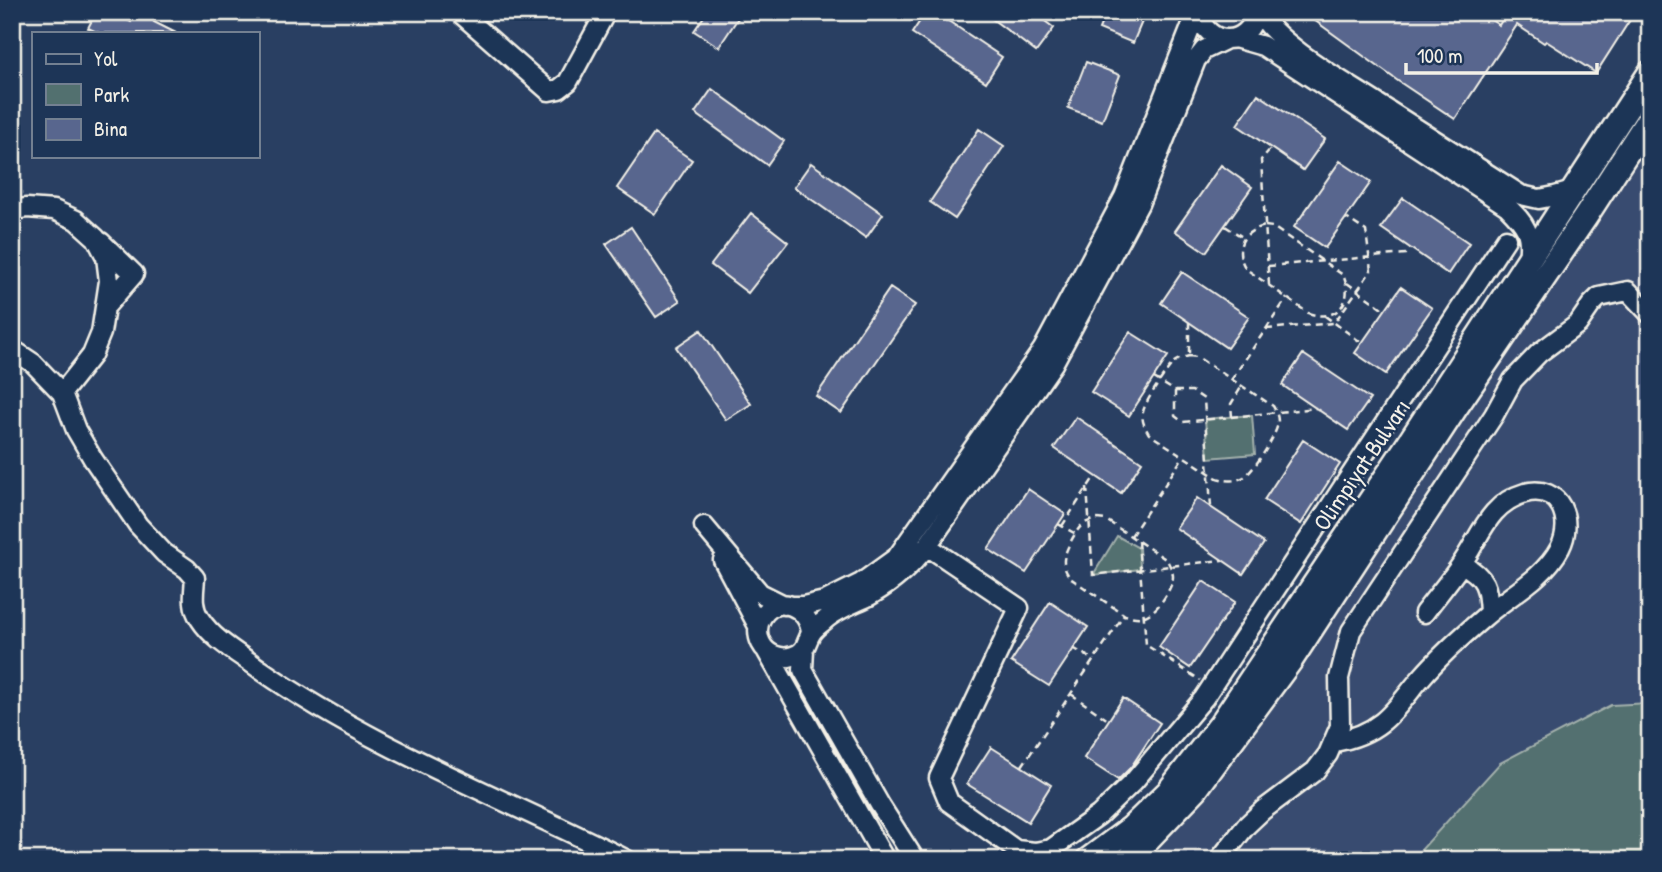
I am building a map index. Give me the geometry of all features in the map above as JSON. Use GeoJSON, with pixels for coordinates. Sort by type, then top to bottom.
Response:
{"type":"FeatureCollection","features":[{"type":"Feature","properties":{"kind":"main road","name":"Olimpiyat Bulvarı"},"geometry":{"type":"LineString","coordinates":[[1088,860],[1131,828],[1168,792],[1221,724],[1405,449],[1650,73]]}},
{"type":"Feature","properties":{"kind":"main road","name":"Olimpiyat Bulvarı"},"geometry":{"type":"LineString","coordinates":[[1128,860],[1196,789],[1291,660],[1650,117]]}},
{"type":"Feature","properties":{"kind":"street"},"geometry":{"type":"LineString","coordinates":[[459,12],[549,91],[559,89],[568,82],[606,12]]}},
{"type":"Feature","properties":{"kind":"street"},"geometry":{"type":"LineString","coordinates":[[1198,12],[1210,34],[1218,38],[1263,46],[1507,206],[1523,221],[1530,242],[1528,260]]}},
{"type":"Feature","properties":{"kind":"street"},"geometry":{"type":"LineString","coordinates":[[886,860],[761,644],[758,626],[762,617],[776,606],[803,606],[825,601],[861,583],[897,558],[1043,349],[1124,197],[1198,12]]}},
{"type":"Feature","properties":{"kind":"street"},"geometry":{"type":"LineString","coordinates":[[766,650],[782,657],[798,654],[826,618],[874,593],[908,569],[927,546],[1053,364],[1139,204],[1196,60],[1205,50],[1243,35],[1250,29],[1258,12]]}},
{"type":"Feature","properties":{"kind":"street"},"geometry":{"type":"LineString","coordinates":[[1258,12],[1272,29],[1306,57],[1521,195],[1539,199],[1573,191]]}},
{"type":"Feature","properties":{"kind":"street"},"geometry":{"type":"LineString","coordinates":[[12,209],[54,209],[76,220],[134,274],[107,305]]}},
{"type":"Feature","properties":{"kind":"street"},"geometry":{"type":"LineString","coordinates":[[62,393],[92,355],[101,334],[109,281],[106,257],[96,237]]}},
{"type":"Feature","properties":{"kind":"street"},"geometry":{"type":"LineString","coordinates":[[927,546],[1019,608],[939,778],[949,802],[1014,855],[1051,849],[1099,815],[1135,781],[1205,698],[1506,239]]}},
{"type":"Feature","properties":{"kind":"street"},"geometry":{"type":"LineString","coordinates":[[1219,860],[1245,826],[1315,771],[1328,754],[1340,726],[1339,678],[1351,631],[1494,415],[1513,380],[1539,353],[1578,324],[1599,297],[1628,291],[1650,314]]}},
{"type":"Feature","properties":{"kind":"street"},"geometry":{"type":"LineString","coordinates":[[12,349],[33,363],[62,393],[76,430],[138,525],[163,553],[187,569],[195,578],[194,606],[200,619],[214,636],[294,693],[348,725],[626,860]]}},
{"type":"Feature","properties":{"kind":"street"},"geometry":{"type":"LineString","coordinates":[[1334,742],[1355,738],[1383,722],[1421,678],[1489,612],[1539,575],[1559,549],[1566,530],[1562,506],[1555,498],[1537,492],[1505,502],[1485,522],[1462,564],[1424,613]]}},
{"type":"Feature","properties":{"kind":"street"},"geometry":{"type":"LineString","coordinates":[[758,626],[704,526],[760,593],[801,610],[807,617],[810,624],[803,670],[880,805],[915,860]]}},
{"type":"Feature","properties":{"kind":"street"},"geometry":{"type":"LineString","coordinates":[[1462,564],[1475,571],[1485,583],[1489,595],[1489,612]]}},
{"type":"Feature","properties":{"kind":"path"},"geometry":{"type":"LineString","coordinates":[[1269,285],[1261,160],[1271,148]]}},
{"type":"Feature","properties":{"kind":"path"},"geometry":{"type":"LineString","coordinates":[[1266,329],[1334,323],[1358,291],[1371,271],[1366,232],[1346,218]]}},
{"type":"Feature","properties":{"kind":"path"},"geometry":{"type":"LineString","coordinates":[[1225,226],[1244,238]]}},
{"type":"Feature","properties":{"kind":"path"},"geometry":{"type":"LineString","coordinates":[[1265,226],[1273,227],[1343,275],[1348,292],[1345,301],[1334,313],[1325,316],[1308,313],[1246,270],[1240,254],[1244,238],[1249,232],[1265,226]]}},
{"type":"Feature","properties":{"kind":"path"},"geometry":{"type":"LineString","coordinates":[[1268,267],[1406,254],[1410,248]]}},
{"type":"Feature","properties":{"kind":"path"},"geometry":{"type":"LineString","coordinates":[[1346,283],[1385,310]]}},
{"type":"Feature","properties":{"kind":"path"},"geometry":{"type":"LineString","coordinates":[[1232,379],[1287,298]]}},
{"type":"Feature","properties":{"kind":"path"},"geometry":{"type":"LineString","coordinates":[[1325,316],[1362,343]]}},
{"type":"Feature","properties":{"kind":"path"},"geometry":{"type":"LineString","coordinates":[[1189,322],[1189,356]]}},
{"type":"Feature","properties":{"kind":"path"},"geometry":{"type":"LineString","coordinates":[[1189,356],[1197,357],[1232,379],[1273,406],[1276,412],[1279,423],[1277,431],[1250,472],[1243,478],[1235,481],[1217,478],[1149,434],[1144,427],[1142,419],[1146,402],[1174,363],[1189,356]]}},
{"type":"Feature","properties":{"kind":"path"},"geometry":{"type":"LineString","coordinates":[[1154,378],[1175,391],[1192,391],[1204,399],[1211,507]]}},
{"type":"Feature","properties":{"kind":"path"},"geometry":{"type":"LineString","coordinates":[[1232,417],[1231,404],[1242,386]]}},
{"type":"Feature","properties":{"kind":"path"},"geometry":{"type":"LineString","coordinates":[[1175,391],[1175,416],[1184,422],[1316,408]]}},
{"type":"Feature","properties":{"kind":"path"},"geometry":{"type":"LineString","coordinates":[[1131,536],[1184,456]]}},
{"type":"Feature","properties":{"kind":"path"},"geometry":{"type":"LineString","coordinates":[[1076,534],[1060,525],[1095,475]]}},
{"type":"Feature","properties":{"kind":"path"},"geometry":{"type":"LineString","coordinates":[[1087,487],[1093,575],[1222,560]]}},
{"type":"Feature","properties":{"kind":"path"},"geometry":{"type":"LineString","coordinates":[[1106,520],[1167,560],[1173,577],[1171,586],[1150,614],[1144,617],[1125,615],[1070,579],[1064,555],[1082,525],[1089,521],[1106,520]]}},
{"type":"Feature","properties":{"kind":"path"},"geometry":{"type":"LineString","coordinates":[[1138,541],[1146,645],[1211,687]]}},
{"type":"Feature","properties":{"kind":"path"},"geometry":{"type":"LineString","coordinates":[[1022,766],[1125,615]]}},
{"type":"Feature","properties":{"kind":"path"},"geometry":{"type":"LineString","coordinates":[[1073,648],[1094,660]]}},
{"type":"Feature","properties":{"kind":"path"},"geometry":{"type":"LineString","coordinates":[[1071,693],[1108,720]]}},
{"type":"Feature","properties":{"kind":"shaded area"},"geometry":{"type":"Polygon","coordinates":[[[1650,133],[1650,703],[1611,705],[1500,763],[1412,860],[1149,860],[1212,790],[1303,660],[1650,133]]]}},
{"type":"Feature","properties":{"kind":"green space"},"geometry":{"type":"Polygon","coordinates":[[[1252,415],[1255,454],[1208,458],[1205,419],[1252,415]]]}},
{"type":"Feature","properties":{"kind":"green space"},"geometry":{"type":"Polygon","coordinates":[[[1117,536],[1139,548],[1140,569],[1093,575],[1117,536]]]}},
{"type":"Feature","properties":{"kind":"green space"},"geometry":{"type":"Polygon","coordinates":[[[1650,703],[1650,860],[1412,860],[1500,763],[1611,705],[1650,703]]]}},
{"type":"Feature","properties":{"kind":"building"},"geometry":{"type":"Polygon","coordinates":[[[96,12],[111,12],[131,22],[136,12],[139,12],[174,32],[97,32],[88,28],[96,12]]]}},
{"type":"Feature","properties":{"kind":"building"},"geometry":{"type":"Polygon","coordinates":[[[707,12],[742,12],[719,47],[694,31],[707,12]]]}},
{"type":"Feature","properties":{"kind":"building"},"geometry":{"type":"Polygon","coordinates":[[[926,12],[935,12],[1002,57],[986,82],[912,33],[926,12]]]}},
{"type":"Feature","properties":{"kind":"building"},"geometry":{"type":"Polygon","coordinates":[[[983,12],[1033,12],[1054,28],[1036,52],[983,12]]]}},
{"type":"Feature","properties":{"kind":"building"},"geometry":{"type":"Polygon","coordinates":[[[1106,12],[1146,12],[1133,43],[1099,29],[1106,12]]]}},
{"type":"Feature","properties":{"kind":"building"},"geometry":{"type":"Polygon","coordinates":[[[1303,12],[1479,12],[1499,25],[1507,12],[1635,12],[1596,73],[1517,25],[1455,119],[1303,12]]]}},
{"type":"Feature","properties":{"kind":"building"},"geometry":{"type":"Polygon","coordinates":[[[1086,62],[1120,75],[1102,121],[1068,108],[1086,62]]]}},
{"type":"Feature","properties":{"kind":"building"},"geometry":{"type":"Polygon","coordinates":[[[712,89],[784,141],[767,165],[695,113],[712,89]]]}},
{"type":"Feature","properties":{"kind":"building"},"geometry":{"type":"Polygon","coordinates":[[[1258,94],[1325,139],[1303,170],[1237,125],[1258,94]]]}},
{"type":"Feature","properties":{"kind":"building"},"geometry":{"type":"Polygon","coordinates":[[[979,129],[1004,146],[955,219],[930,202],[979,129]]]}},
{"type":"Feature","properties":{"kind":"building"},"geometry":{"type":"Polygon","coordinates":[[[654,134],[692,160],[655,214],[617,188],[654,134]]]}},
{"type":"Feature","properties":{"kind":"building"},"geometry":{"type":"Polygon","coordinates":[[[1340,161],[1371,182],[1325,248],[1294,227],[1340,161]]]}},
{"type":"Feature","properties":{"kind":"building"},"geometry":{"type":"Polygon","coordinates":[[[811,163],[883,214],[866,238],[794,187],[811,163]]]}},
{"type":"Feature","properties":{"kind":"building"},"geometry":{"type":"Polygon","coordinates":[[[1221,165],[1252,187],[1206,252],[1175,231],[1221,165]]]}},
{"type":"Feature","properties":{"kind":"building"},"geometry":{"type":"Polygon","coordinates":[[[1403,198],[1469,243],[1448,274],[1381,228],[1403,198]]]}},
{"type":"Feature","properties":{"kind":"building"},"geometry":{"type":"Polygon","coordinates":[[[751,213],[788,242],[748,293],[711,265],[751,213]]]}},
{"type":"Feature","properties":{"kind":"building"},"geometry":{"type":"Polygon","coordinates":[[[631,227],[680,301],[656,317],[606,244],[631,227]]]}},
{"type":"Feature","properties":{"kind":"building"},"geometry":{"type":"Polygon","coordinates":[[[1182,272],[1249,317],[1227,348],[1161,303],[1182,272]]]}},
{"type":"Feature","properties":{"kind":"building"},"geometry":{"type":"Polygon","coordinates":[[[1401,287],[1432,308],[1386,374],[1355,353],[1401,287]]]}},
{"type":"Feature","properties":{"kind":"building"},"geometry":{"type":"Polygon","coordinates":[[[890,288],[915,305],[841,413],[816,396],[890,288]]]}},
{"type":"Feature","properties":{"kind":"building"},"geometry":{"type":"Polygon","coordinates":[[[701,330],[751,404],[726,420],[676,347],[701,330]]]}},
{"type":"Feature","properties":{"kind":"building"},"geometry":{"type":"Polygon","coordinates":[[[1130,332],[1168,356],[1129,416],[1091,392],[1130,332]]]}},
{"type":"Feature","properties":{"kind":"building"},"geometry":{"type":"Polygon","coordinates":[[[1303,354],[1370,399],[1348,430],[1282,385],[1303,354]]]}},
{"type":"Feature","properties":{"kind":"building"},"geometry":{"type":"Polygon","coordinates":[[[1076,417],[1142,462],[1121,493],[1054,448],[1076,417]]]}},
{"type":"Feature","properties":{"kind":"building"},"geometry":{"type":"Polygon","coordinates":[[[1303,440],[1340,464],[1301,524],[1264,500],[1303,440]]]}},
{"type":"Feature","properties":{"kind":"building"},"geometry":{"type":"Polygon","coordinates":[[[1028,489],[1065,514],[1026,573],[988,549],[1028,489]]]}},
{"type":"Feature","properties":{"kind":"building"},"geometry":{"type":"Polygon","coordinates":[[[1197,498],[1264,543],[1243,574],[1176,528],[1197,498]]]}},
{"type":"Feature","properties":{"kind":"building"},"geometry":{"type":"Polygon","coordinates":[[[1203,581],[1235,602],[1190,668],[1159,647],[1203,581]]]}},
{"type":"Feature","properties":{"kind":"building"},"geometry":{"type":"Polygon","coordinates":[[[1050,602],[1088,627],[1049,686],[1011,662],[1050,602]]]}},
{"type":"Feature","properties":{"kind":"building"},"geometry":{"type":"Polygon","coordinates":[[[1123,698],[1160,723],[1131,767],[1118,780],[1084,758],[1123,698]]]}},
{"type":"Feature","properties":{"kind":"building"},"geometry":{"type":"Polygon","coordinates":[[[991,747],[1051,785],[1028,822],[967,784],[991,747]]]}}]}
